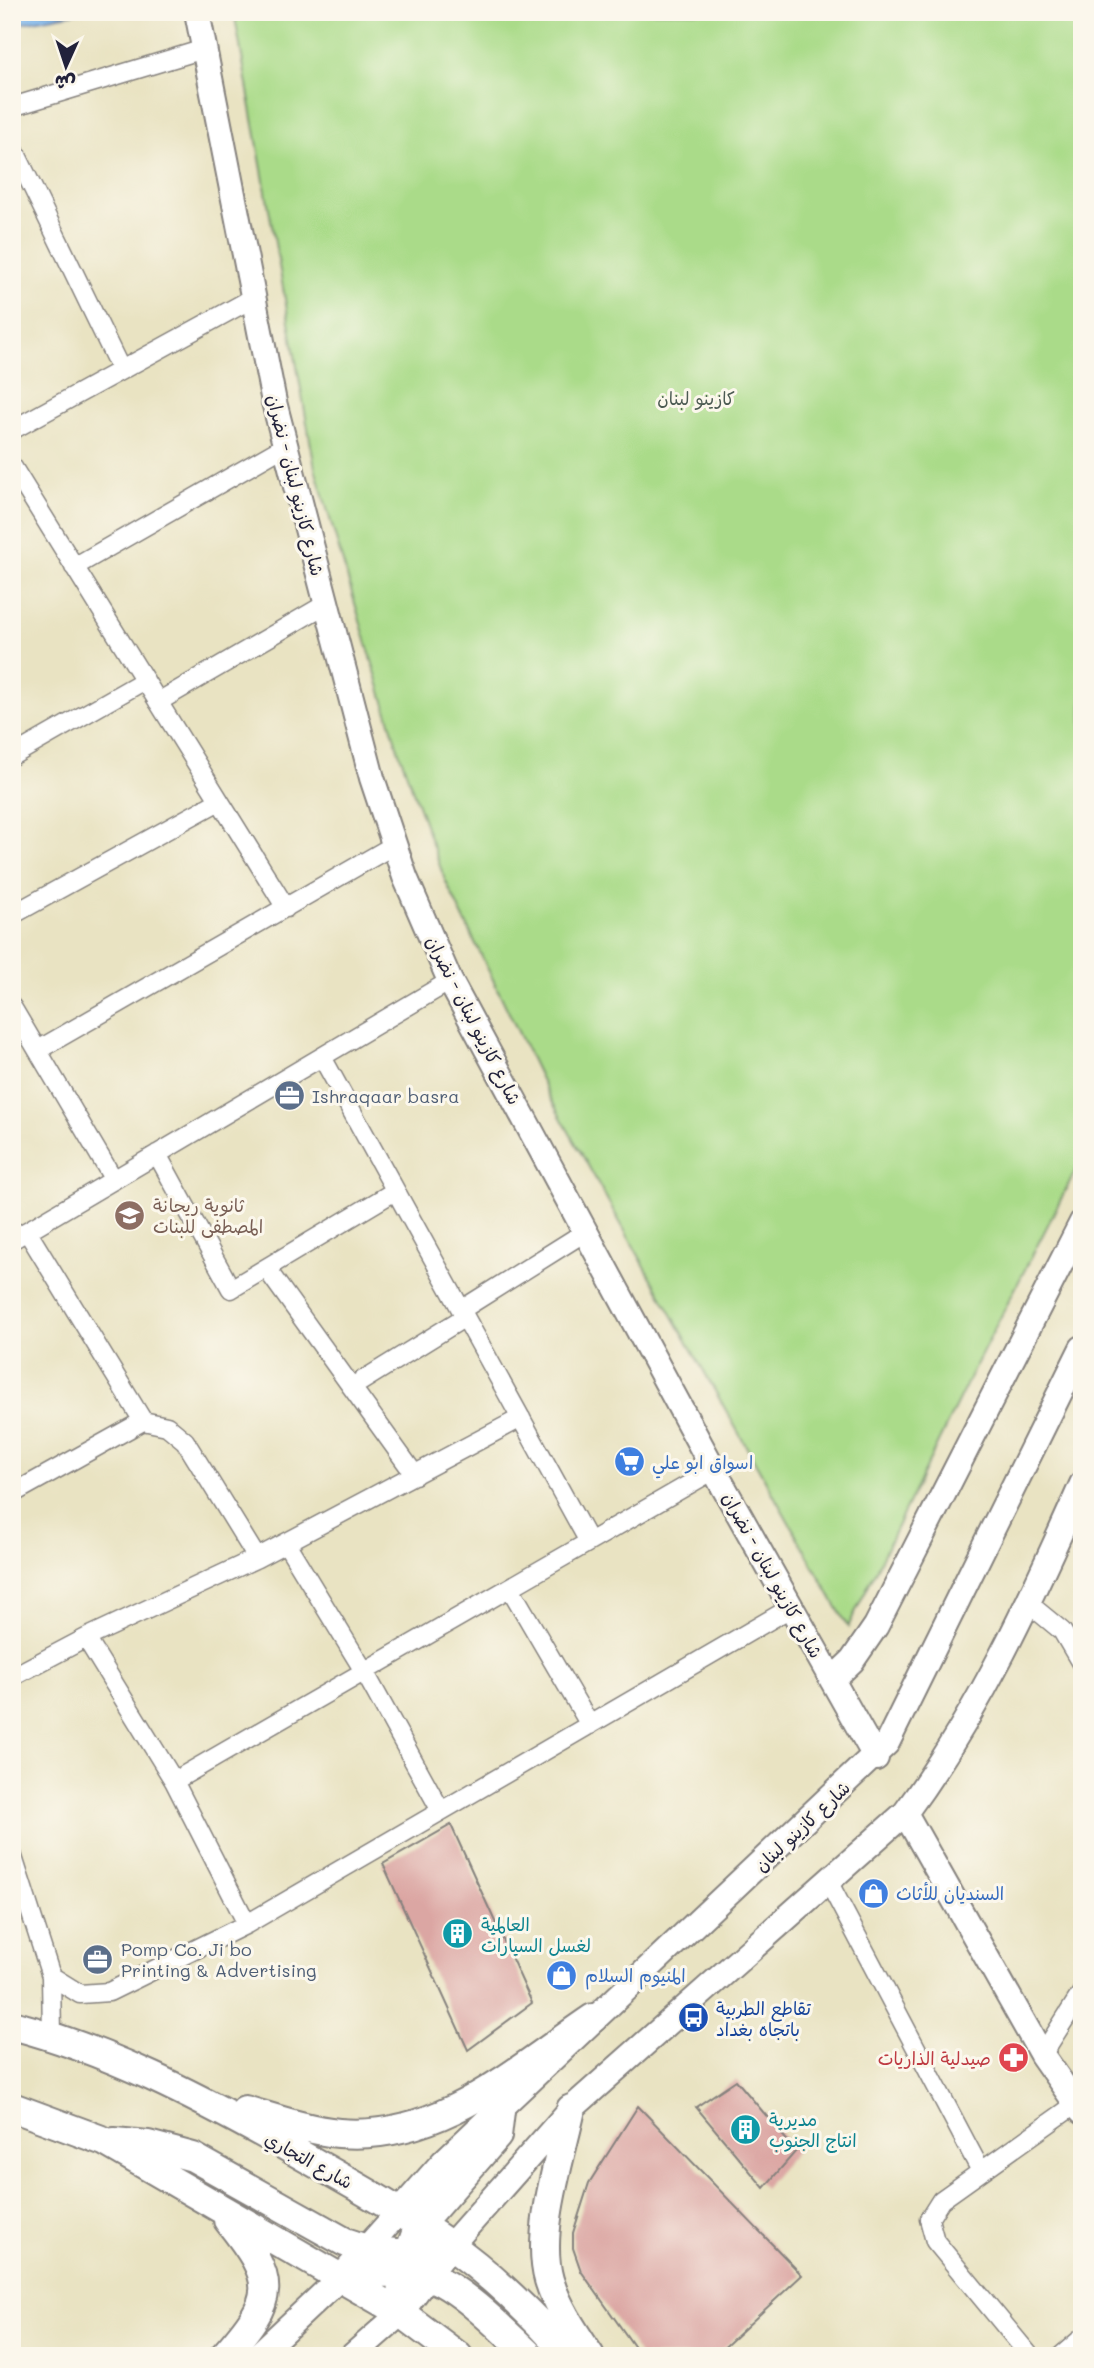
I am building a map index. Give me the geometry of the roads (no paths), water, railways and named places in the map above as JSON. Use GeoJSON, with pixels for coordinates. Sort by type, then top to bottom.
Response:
{"type":"FeatureCollection","features":[{"type":"Feature","properties":{"kind":"main road"},"geometry":{"type":"LineString","coordinates":[[198,2097],[313,2129],[359,2134],[395,2131],[437,2118],[466,2104],[593,2018]]}},
{"type":"Feature","properties":{"kind":"main road","name":"شارع التجاري"},"geometry":{"type":"LineString","coordinates":[[12,2025],[52,2035],[198,2097],[408,2218],[451,2245],[544,2327],[569,2356]]}},
{"type":"Feature","properties":{"kind":"main road"},"geometry":{"type":"LineString","coordinates":[[12,2107],[104,2141],[401,2313],[458,2356]]}},
{"type":"Feature","properties":{"kind":"main road"},"geometry":{"type":"LineString","coordinates":[[571,2109],[551,2203],[546,2262],[559,2305],[590,2356]]}},
{"type":"Feature","properties":{"kind":"main road"},"geometry":{"type":"LineString","coordinates":[[401,2313],[408,2218],[497,2136],[500,2111]]}},
{"type":"Feature","properties":{"kind":"main road"},"geometry":{"type":"LineString","coordinates":[[104,2141],[148,2145],[193,2157],[345,2242],[404,2264],[430,2277],[489,2318],[530,2356]]}},
{"type":"Feature","properties":{"kind":"main road"},"geometry":{"type":"LineString","coordinates":[[218,2207],[255,2254],[264,2278],[261,2309],[223,2356]]}},
{"type":"Feature","properties":{"kind":"main road"},"geometry":{"type":"LineString","coordinates":[[341,2277],[404,2264],[451,2245]]}},
{"type":"Feature","properties":{"kind":"street","name":"شارع كازينو لبنان - نضران"},"geometry":{"type":"LineString","coordinates":[[197,12],[285,446],[372,778],[405,877],[450,981],[714,1470],[876,1758]]}},
{"type":"Feature","properties":{"kind":"street"},"geometry":{"type":"LineString","coordinates":[[12,107],[204,49]]}},
{"type":"Feature","properties":{"kind":"street"},"geometry":{"type":"LineString","coordinates":[[12,145],[121,370]]}},
{"type":"Feature","properties":{"kind":"street"},"geometry":{"type":"LineString","coordinates":[[12,430],[253,298]]}},
{"type":"Feature","properties":{"kind":"street"},"geometry":{"type":"LineString","coordinates":[[74,566],[285,446]]}},
{"type":"Feature","properties":{"kind":"street"},"geometry":{"type":"LineString","coordinates":[[12,466],[286,908]]}},
{"type":"Feature","properties":{"kind":"street"},"geometry":{"type":"LineString","coordinates":[[158,702],[326,604]]}},
{"type":"Feature","properties":{"kind":"street"},"geometry":{"type":"LineString","coordinates":[[12,756],[145,680]]}},
{"type":"Feature","properties":{"kind":"street"},"geometry":{"type":"LineString","coordinates":[[12,915],[219,801]]}},
{"type":"Feature","properties":{"kind":"street"},"geometry":{"type":"LineString","coordinates":[[38,1051],[394,845]]}},
{"type":"Feature","properties":{"kind":"street"},"geometry":{"type":"LineString","coordinates":[[143,1421],[20,1236],[450,981]]}},
{"type":"Feature","properties":{"kind":"street"},"geometry":{"type":"LineString","coordinates":[[12,1007],[18,1029],[38,1051],[114,1180]]}},
{"type":"Feature","properties":{"kind":"street"},"geometry":{"type":"LineString","coordinates":[[322,1057],[589,1542]]}},
{"type":"Feature","properties":{"kind":"street"},"geometry":{"type":"LineString","coordinates":[[157,1154],[231,1289],[395,1191]]}},
{"type":"Feature","properties":{"kind":"street"},"geometry":{"type":"LineString","coordinates":[[832,1680],[852,1661],[873,1632],[1082,1222]]}},
{"type":"Feature","properties":{"kind":"street"},"geometry":{"type":"LineString","coordinates":[[352,1387],[585,1232]]}},
{"type":"Feature","properties":{"kind":"street"},"geometry":{"type":"LineString","coordinates":[[267,1268],[415,1475]]}},
{"type":"Feature","properties":{"kind":"street","name":"شارع كازينو لبنان"},"geometry":{"type":"LineString","coordinates":[[500,2111],[593,2018],[876,1758],[898,1726],[1082,1348]]}},
{"type":"Feature","properties":{"kind":"street"},"geometry":{"type":"LineString","coordinates":[[12,1677],[86,1638],[257,1558],[521,1418]]}},
{"type":"Feature","properties":{"kind":"street"},"geometry":{"type":"LineString","coordinates":[[12,1494],[143,1421],[167,1426],[185,1441],[257,1558]]}},
{"type":"Feature","properties":{"kind":"street"},"geometry":{"type":"LineString","coordinates":[[174,1781],[714,1470]]}},
{"type":"Feature","properties":{"kind":"street"},"geometry":{"type":"LineString","coordinates":[[352,2356],[401,2313],[451,2245],[571,2109],[905,1813],[955,1739],[1028,1603],[1082,1484]]}},
{"type":"Feature","properties":{"kind":"street"},"geometry":{"type":"LineString","coordinates":[[286,1543],[365,1671],[441,1811]]}},
{"type":"Feature","properties":{"kind":"street"},"geometry":{"type":"LineString","coordinates":[[510,1588],[590,1725]]}},
{"type":"Feature","properties":{"kind":"street"},"geometry":{"type":"LineString","coordinates":[[1028,1603],[1062,1631],[1082,1665]]}},
{"type":"Feature","properties":{"kind":"street"},"geometry":{"type":"LineString","coordinates":[[51,1976],[80,1994],[109,1992],[247,1924],[792,1607]]}},
{"type":"Feature","properties":{"kind":"street"},"geometry":{"type":"LineString","coordinates":[[86,1638],[174,1781],[247,1924]]}},
{"type":"Feature","properties":{"kind":"street"},"geometry":{"type":"LineString","coordinates":[[905,1813],[1042,2055],[1079,2108],[941,2200],[929,2219],[935,2241],[1030,2356]]}},
{"type":"Feature","properties":{"kind":"street"},"geometry":{"type":"LineString","coordinates":[[12,1854],[51,1976],[52,2035]]}},
{"type":"Feature","properties":{"kind":"street"},"geometry":{"type":"LineString","coordinates":[[829,1883],[981,2171]]}},
{"type":"Feature","properties":{"kind":"street"},"geometry":{"type":"LineString","coordinates":[[1042,2055],[1082,1993]]}},
{"type":"Feature","properties":{"kind":"street"},"geometry":{"type":"LineString","coordinates":[[257,2356],[341,2277],[365,2249],[408,2218]]}},
{"type":"Feature","properties":{"kind":"street"},"geometry":{"type":"LineString","coordinates":[[1061,2356],[1082,2338]]}},
{"type":"Feature","properties":{"kind":"water"},"geometry":{"type":"Polygon","coordinates":[[[12,12],[80,12],[12,25],[12,12]]]}},
{"type":"Feature","properties":{"kind":"place","name":"Ishraqaar basra"},"geometry":{"type":"Point","coordinates":[289,1096]}},
{"type":"Feature","properties":{"kind":"place","name":"ثانوية ريحانة المصطفى للبنات"},"geometry":{"type":"Point","coordinates":[130,1215]}},
{"type":"Feature","properties":{"kind":"place","name":"اسواق ابو علي"},"geometry":{"type":"Point","coordinates":[629,1462]}},
{"type":"Feature","properties":{"kind":"place","name":"السنديان للأثاث"},"geometry":{"type":"Point","coordinates":[873,1893]}},
{"type":"Feature","properties":{"kind":"place","name":"العالمية لغسل السيارات"},"geometry":{"type":"Point","coordinates":[458,1934]}},
{"type":"Feature","properties":{"kind":"place","name":"Pomp Co. Ji bo Printing & Advertising"},"geometry":{"type":"Point","coordinates":[98,1959]}},
{"type":"Feature","properties":{"kind":"place","name":"المنيوم السلام"},"geometry":{"type":"Point","coordinates":[562,1975]}},
{"type":"Feature","properties":{"kind":"place","name":"تقاطع الطربية باتجاه بغداد"},"geometry":{"type":"Point","coordinates":[693,2018]}},
{"type":"Feature","properties":{"kind":"place","name":"صيدلية الذاريات"},"geometry":{"type":"Point","coordinates":[1014,2058]}},
{"type":"Feature","properties":{"kind":"place","name":"مديرية انتاج الجنوب"},"geometry":{"type":"Point","coordinates":[746,2129]}},
{"type":"Feature","properties":{"kind":"park label","name":"كازينو لبنان"},"geometry":{"type":"Point","coordinates":[696,398]}}]}
